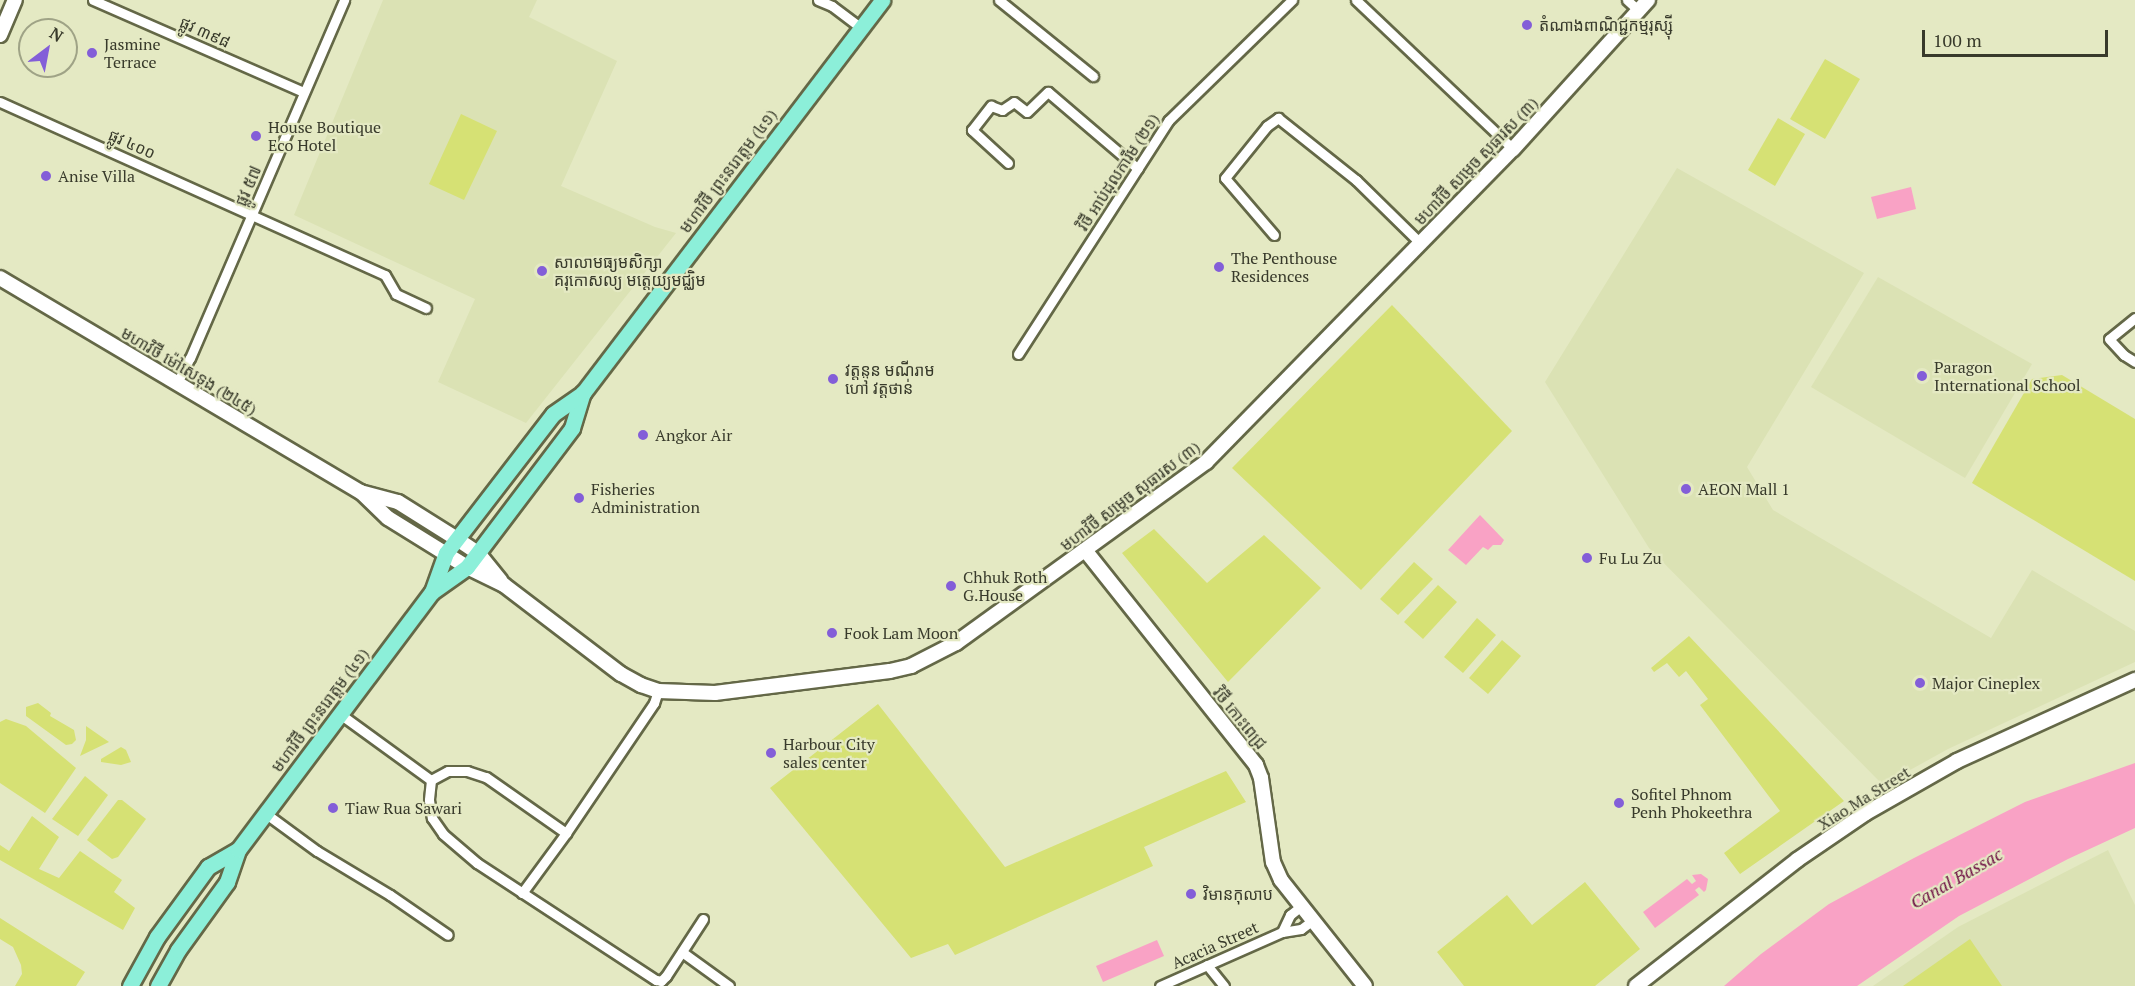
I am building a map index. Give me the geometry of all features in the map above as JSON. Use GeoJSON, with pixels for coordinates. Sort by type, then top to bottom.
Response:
{"type":"FeatureCollection","features":[{"type":"Feature","properties":{"kind":"main road"},"geometry":{"type":"LineString","coordinates":[[0,35],[15,0]]}},
{"type":"Feature","properties":{"kind":"main road","name":"មហាវិថី ព្រះនរោត្តម (៤១)"},"geometry":{"type":"LineString","coordinates":[[158,986],[178,950],[227,882],[238,850],[432,592],[446,554],[553,414],[583,393],[882,0]]}},
{"type":"Feature","properties":{"kind":"main road","name":"មហាវិថី សម្តេច សុធារស (៣)"},"geometry":{"type":"LineString","coordinates":[[446,554],[504,585],[621,674],[658,691],[715,693],[890,671],[911,666],[956,643],[1206,462],[1513,149],[1643,5]]}},
{"type":"Feature","properties":{"kind":"main road","name":"មហាវិថី ម៉ៅសេទុង (២៤៥)"},"geometry":{"type":"LineString","coordinates":[[0,278],[362,492],[388,518],[446,554]]}},
{"type":"Feature","properties":{"kind":"main road","name":"មហាវិថី ព្រះនរោត្តម (៤១)"},"geometry":{"type":"LineString","coordinates":[[432,592],[467,567],[478,553],[572,428],[583,393]]}},
{"type":"Feature","properties":{"kind":"main road","name":"មហាវិថី ម៉ៅសេទុង (២៤៥)"},"geometry":{"type":"LineString","coordinates":[[362,492],[398,502],[458,539]]}},
{"type":"Feature","properties":{"kind":"main road","name":"មហាវិថី សម្តេច សុធារស (៣)"},"geometry":{"type":"LineString","coordinates":[[458,539],[478,553],[504,585]]}},
{"type":"Feature","properties":{"kind":"main road","name":"វិថី កោះពេជ្រ"},"geometry":{"type":"LineString","coordinates":[[1085,550],[1256,765],[1261,778],[1273,862],[1281,880],[1365,986]]}},
{"type":"Feature","properties":{"kind":"main road","name":"Xiao Ma Street"},"geometry":{"type":"LineString","coordinates":[[1636,986],[1797,860],[1866,813],[1957,761],[2135,680]]}},
{"type":"Feature","properties":{"kind":"main road","name":"មហាវិថី ព្រះនរោត្តម (៤១)"},"geometry":{"type":"LineString","coordinates":[[130,986],[157,937],[208,867],[238,850]]}},
{"type":"Feature","properties":{"kind":"street","name":"ផ្លូវ ៣៩៨"},"geometry":{"type":"LineString","coordinates":[[93,0],[304,92]]}},
{"type":"Feature","properties":{"kind":"street","name":"ផ្លូវ ៥៧"},"geometry":{"type":"LineString","coordinates":[[177,383],[190,358],[344,0]]}},
{"type":"Feature","properties":{"kind":"street"},"geometry":{"type":"LineString","coordinates":[[818,0],[832,6],[861,28]]}},
{"type":"Feature","properties":{"kind":"street"},"geometry":{"type":"LineString","coordinates":[[999,0],[1093,76]]}},
{"type":"Feature","properties":{"kind":"street","name":"វិថី អាប់ដុលការីម (២១)"},"geometry":{"type":"LineString","coordinates":[[1018,354],[1169,120],[1292,0]]}},
{"type":"Feature","properties":{"kind":"street"},"geometry":{"type":"LineString","coordinates":[[1356,0],[1513,149]]}},
{"type":"Feature","properties":{"kind":"street"},"geometry":{"type":"LineString","coordinates":[[1627,0],[1643,5]]}},
{"type":"Feature","properties":{"kind":"street"},"geometry":{"type":"LineString","coordinates":[[1008,163],[972,130],[991,106],[1002,110],[1014,102],[1027,112],[1048,92],[1138,169]]}},
{"type":"Feature","properties":{"kind":"street","name":"ផ្លូវ ៤០០"},"geometry":{"type":"LineString","coordinates":[[0,102],[385,275],[396,294],[426,308]]}},
{"type":"Feature","properties":{"kind":"street"},"geometry":{"type":"LineString","coordinates":[[1274,235],[1225,178],[1267,126],[1278,118],[1356,180],[1420,243]]}},
{"type":"Feature","properties":{"kind":"street"},"geometry":{"type":"LineString","coordinates":[[2135,318],[2109,339],[2124,355],[2135,362]]}},
{"type":"Feature","properties":{"kind":"street"},"geometry":{"type":"LineString","coordinates":[[522,893],[654,704],[658,691]]}},
{"type":"Feature","properties":{"kind":"street"},"geometry":{"type":"LineString","coordinates":[[340,714],[431,780]]}},
{"type":"Feature","properties":{"kind":"street"},"geometry":{"type":"LineString","coordinates":[[431,780],[448,771],[467,771],[486,777],[566,832]]}},
{"type":"Feature","properties":{"kind":"street"},"geometry":{"type":"LineString","coordinates":[[431,780],[429,800],[432,818],[443,834],[477,863],[656,980],[661,981],[666,976],[703,919]]}},
{"type":"Feature","properties":{"kind":"street"},"geometry":{"type":"LineString","coordinates":[[266,813],[317,851],[390,895],[448,934]]}},
{"type":"Feature","properties":{"kind":"street","name":"Acacia Street"},"geometry":{"type":"LineString","coordinates":[[1282,932],[1290,915],[1301,906]]}},
{"type":"Feature","properties":{"kind":"street","name":"Acacia Street"},"geometry":{"type":"LineString","coordinates":[[1160,986],[1282,932],[1301,929],[1312,921]]}},
{"type":"Feature","properties":{"kind":"street"},"geometry":{"type":"LineString","coordinates":[[682,952],[729,986]]}},
{"type":"Feature","properties":{"kind":"street"},"geometry":{"type":"LineString","coordinates":[[1207,965],[1224,986]]}},
{"type":"Feature","properties":{"kind":"shaded area"},"geometry":{"type":"Polygon","coordinates":[[[383,0],[537,0],[529,17],[617,61],[561,186],[655,227],[676,233],[526,423],[438,382],[475,299],[294,215],[383,0]]]}},
{"type":"Feature","properties":{"kind":"shaded area","name":"AEON Mall 1"},"geometry":{"type":"Polygon","coordinates":[[[1677,168],[1864,273],[1747,467],[1773,510],[1991,638],[2032,570],[2135,631],[2135,662],[1948,749],[1883,785],[1649,548],[1545,382],[1677,168]]]}},
{"type":"Feature","properties":{"kind":"shaded area","name":"Paragon International School"},"geometry":{"type":"Polygon","coordinates":[[[1878,277],[2032,364],[1965,478],[1811,387],[1878,277]]]}},
{"type":"Feature","properties":{"kind":"shaded area"},"geometry":{"type":"Polygon","coordinates":[[[2108,850],[2135,905],[2135,986],[1873,986],[1958,927],[2108,850]]]}},
{"type":"Feature","properties":{"kind":"green space"},"geometry":{"type":"Polygon","coordinates":[[[1825,59],[1860,79],[1825,139],[1790,119],[1825,59]]]}},
{"type":"Feature","properties":{"kind":"green space"},"geometry":{"type":"Polygon","coordinates":[[[461,114],[497,131],[464,200],[429,184],[461,114]]]}},
{"type":"Feature","properties":{"kind":"green space"},"geometry":{"type":"Polygon","coordinates":[[[1778,118],[1805,134],[1775,186],[1748,170],[1778,118]]]}},
{"type":"Feature","properties":{"kind":"green space"},"geometry":{"type":"Polygon","coordinates":[[[1392,305],[1512,431],[1361,590],[1232,468],[1392,305]]]}},
{"type":"Feature","properties":{"kind":"green space"},"geometry":{"type":"Polygon","coordinates":[[[2062,375],[2135,419],[2135,581],[1972,483],[2032,379],[2062,375]]]}},
{"type":"Feature","properties":{"kind":"green space"},"geometry":{"type":"Polygon","coordinates":[[[1154,529],[1207,583],[1264,535],[1321,588],[1228,682],[1122,553],[1154,529]]]}},
{"type":"Feature","properties":{"kind":"green space"},"geometry":{"type":"Polygon","coordinates":[[[1414,562],[1433,579],[1398,615],[1380,599],[1414,562]]]}},
{"type":"Feature","properties":{"kind":"green space"},"geometry":{"type":"Polygon","coordinates":[[[1438,585],[1457,602],[1423,639],[1404,622],[1438,585]]]}},
{"type":"Feature","properties":{"kind":"green space"},"geometry":{"type":"Polygon","coordinates":[[[1477,618],[1496,635],[1463,673],[1444,657],[1477,618]]]}},
{"type":"Feature","properties":{"kind":"green space"},"geometry":{"type":"Polygon","coordinates":[[[1689,636],[1844,801],[1740,874],[1724,853],[1780,811],[1700,705],[1708,699],[1686,671],[1679,677],[1667,663],[1654,672],[1651,668],[1689,636]]]}},
{"type":"Feature","properties":{"kind":"green space"},"geometry":{"type":"Polygon","coordinates":[[[1502,640],[1521,656],[1488,694],[1469,678],[1502,640]]]}},
{"type":"Feature","properties":{"kind":"green space"},"geometry":{"type":"Polygon","coordinates":[[[38,703],[51,713],[50,716],[74,730],[76,740],[72,744],[66,745],[26,716],[26,707],[38,703]]]}},
{"type":"Feature","properties":{"kind":"green space"},"geometry":{"type":"Polygon","coordinates":[[[878,704],[1005,867],[1226,771],[1246,802],[1144,847],[1153,866],[955,955],[948,944],[911,958],[770,788],[878,704]]]}},
{"type":"Feature","properties":{"kind":"green space"},"geometry":{"type":"Polygon","coordinates":[[[6,719],[26,726],[76,768],[45,813],[0,783],[0,722],[6,719]]]}},
{"type":"Feature","properties":{"kind":"green space"},"geometry":{"type":"Polygon","coordinates":[[[86,726],[109,742],[80,756],[86,740],[86,726]]]}},
{"type":"Feature","properties":{"kind":"green space"},"geometry":{"type":"Polygon","coordinates":[[[121,747],[126,750],[131,762],[121,765],[101,762],[101,759],[121,747]]]}},
{"type":"Feature","properties":{"kind":"green space"},"geometry":{"type":"Polygon","coordinates":[[[85,776],[108,795],[78,836],[52,819],[85,776]]]}},
{"type":"Feature","properties":{"kind":"green space"},"geometry":{"type":"Polygon","coordinates":[[[118,800],[122,800],[146,819],[118,857],[112,859],[87,840],[118,800]]]}},
{"type":"Feature","properties":{"kind":"green space"},"geometry":{"type":"Polygon","coordinates":[[[32,816],[59,837],[39,869],[59,878],[80,851],[122,880],[114,892],[135,908],[123,930],[0,860],[0,845],[9,851],[32,816]]]}},
{"type":"Feature","properties":{"kind":"green space"},"geometry":{"type":"Polygon","coordinates":[[[1585,882],[1640,949],[1595,986],[1464,986],[1437,952],[1507,895],[1532,925],[1585,882]]]}},
{"type":"Feature","properties":{"kind":"green space"},"geometry":{"type":"Polygon","coordinates":[[[0,918],[85,972],[76,986],[15,986],[22,974],[21,965],[13,947],[0,939],[0,918]]]}},
{"type":"Feature","properties":{"kind":"green space"},"geometry":{"type":"Polygon","coordinates":[[[1970,939],[2002,986],[1903,986],[1970,939]]]}},
{"type":"Feature","properties":{"kind":"water"},"geometry":{"type":"Polygon","coordinates":[[[1911,187],[1916,209],[1877,219],[1871,197],[1911,187]]]}},
{"type":"Feature","properties":{"kind":"water"},"geometry":{"type":"Polygon","coordinates":[[[1480,515],[1504,540],[1501,545],[1493,545],[1488,550],[1483,547],[1466,565],[1448,550],[1480,515]]]}},
{"type":"Feature","properties":{"kind":"water","name":"Canal Bassac"},"geometry":{"type":"Polygon","coordinates":[[[2135,763],[2135,828],[2068,859],[1959,916],[1857,986],[1724,986],[1761,954],[1829,904],[2025,802],[2135,763]]]}},
{"type":"Feature","properties":{"kind":"water"},"geometry":{"type":"Polygon","coordinates":[[[1701,874],[1708,879],[1706,890],[1704,892],[1699,887],[1695,890],[1699,895],[1655,928],[1643,912],[1687,879],[1692,884],[1696,881],[1692,875],[1701,874]]]}},
{"type":"Feature","properties":{"kind":"water"},"geometry":{"type":"Polygon","coordinates":[[[1157,940],[1164,956],[1103,982],[1096,966],[1157,940]]]}},
{"type":"Feature","properties":{"kind":"place","name":"តំណាងពាណិជ្ជកម្មរុស្ស៊ី"},"geometry":{"type":"Point","coordinates":[1527,25]}},
{"type":"Feature","properties":{"kind":"place","name":"Jasmine Terrace"},"geometry":{"type":"Point","coordinates":[92,53]}},
{"type":"Feature","properties":{"kind":"place","name":"House Boutique Eco Hotel"},"geometry":{"type":"Point","coordinates":[256,136]}},
{"type":"Feature","properties":{"kind":"place","name":"Anise Villa"},"geometry":{"type":"Point","coordinates":[46,176]}},
{"type":"Feature","properties":{"kind":"place","name":"The Penthouse Residences"},"geometry":{"type":"Point","coordinates":[1219,267]}},
{"type":"Feature","properties":{"kind":"place","name":"សាលាមធ្យមសិក្សា គរុកោសល្យ មត្តេយ្យមជ្ឈិម"},"geometry":{"type":"Point","coordinates":[542,271]}},
{"type":"Feature","properties":{"kind":"place","name":"Paragon International School"},"geometry":{"type":"Point","coordinates":[1922,376]}},
{"type":"Feature","properties":{"kind":"place","name":"វត្តនួន មណីរាម ហៅ វត្តថាន់"},"geometry":{"type":"Point","coordinates":[833,379]}},
{"type":"Feature","properties":{"kind":"place","name":"Angkor Air"},"geometry":{"type":"Point","coordinates":[643,435]}},
{"type":"Feature","properties":{"kind":"place","name":"AEON Mall 1"},"geometry":{"type":"Point","coordinates":[1686,489]}},
{"type":"Feature","properties":{"kind":"place","name":"Fisheries Administration"},"geometry":{"type":"Point","coordinates":[579,498]}},
{"type":"Feature","properties":{"kind":"place","name":"Fu Lu Zu"},"geometry":{"type":"Point","coordinates":[1587,558]}},
{"type":"Feature","properties":{"kind":"place","name":"Chhuk Roth G.House"},"geometry":{"type":"Point","coordinates":[951,586]}},
{"type":"Feature","properties":{"kind":"place","name":"Fook Lam Moon"},"geometry":{"type":"Point","coordinates":[832,633]}},
{"type":"Feature","properties":{"kind":"place","name":"Major Cineplex"},"geometry":{"type":"Point","coordinates":[1920,683]}},
{"type":"Feature","properties":{"kind":"place","name":"Harbour City sales center"},"geometry":{"type":"Point","coordinates":[771,753]}},
{"type":"Feature","properties":{"kind":"place","name":"Sofitel Phnom Penh Phokeethra"},"geometry":{"type":"Point","coordinates":[1619,803]}},
{"type":"Feature","properties":{"kind":"place","name":"Tiaw Rua Sawari"},"geometry":{"type":"Point","coordinates":[333,808]}},
{"type":"Feature","properties":{"kind":"place","name":"វិមានកុលាប"},"geometry":{"type":"Point","coordinates":[1191,894]}}]}
